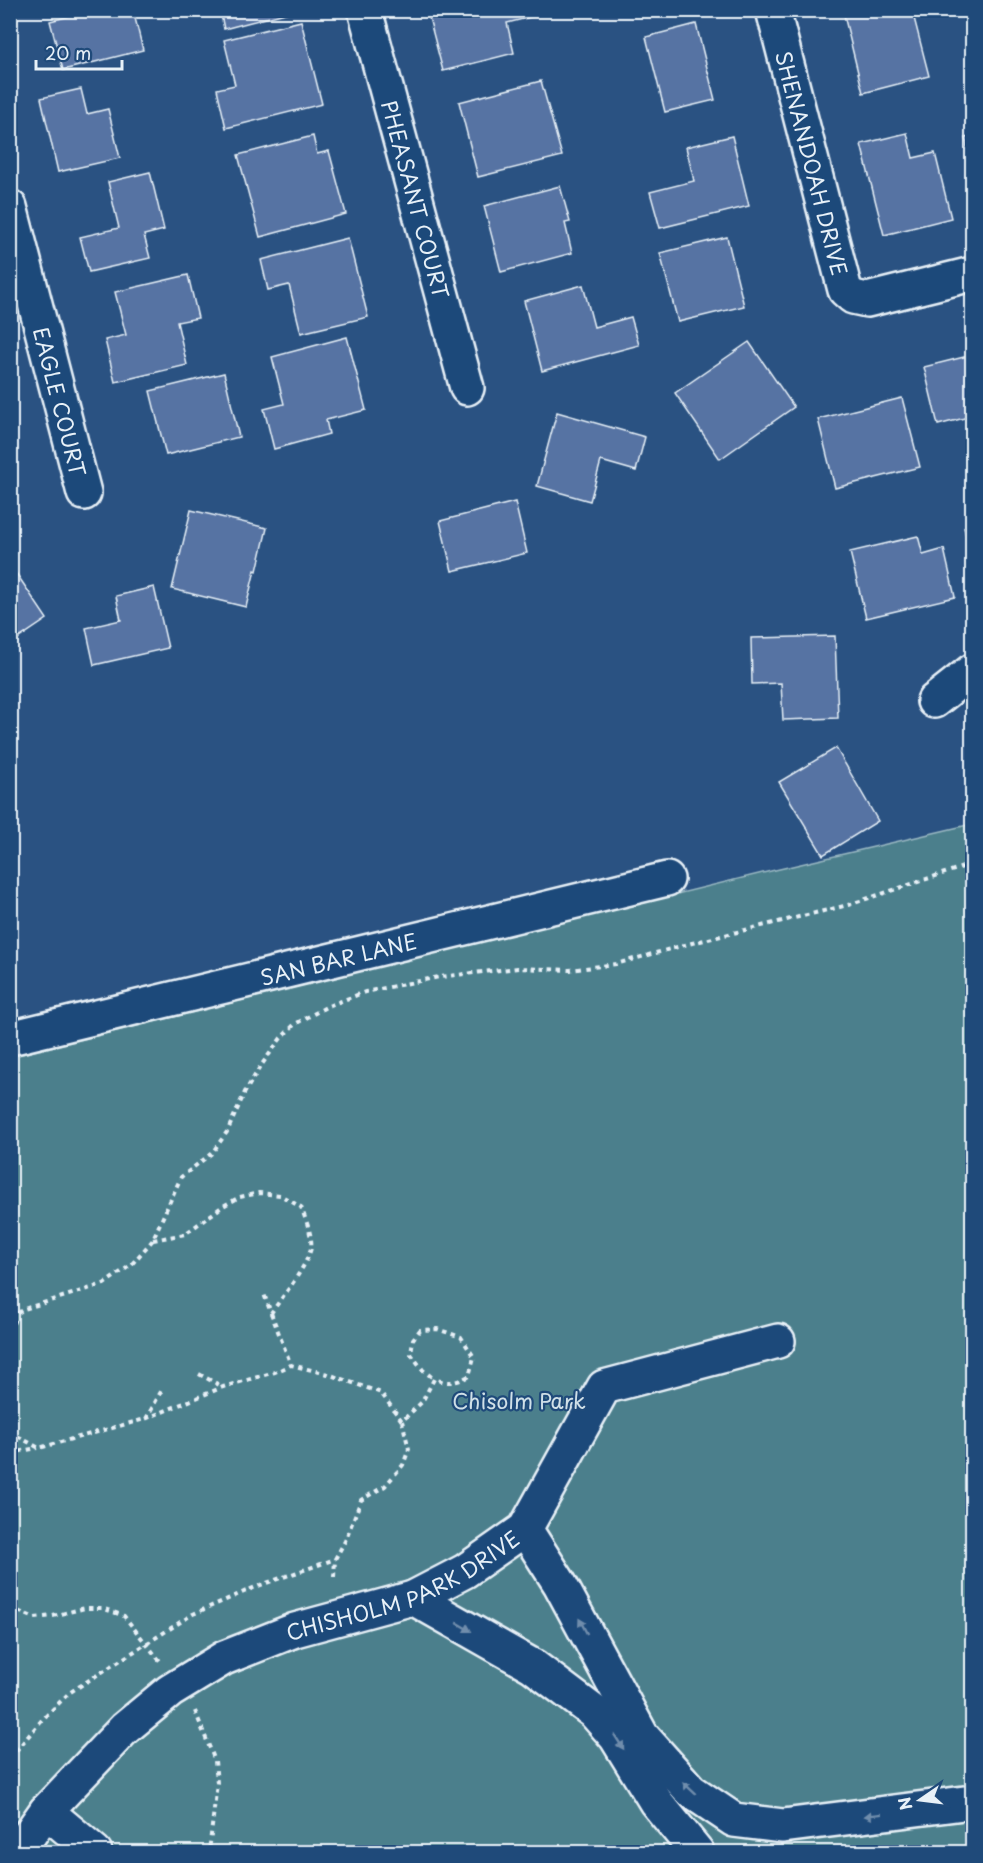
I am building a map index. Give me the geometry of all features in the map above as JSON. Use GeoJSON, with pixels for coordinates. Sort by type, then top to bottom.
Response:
{"type":"FeatureCollection","features":[{"type":"Feature","properties":{"kind":"street","name":"PHEASANT COURT"},"geometry":{"type":"LineString","coordinates":[[365,10],[467,388]]}},
{"type":"Feature","properties":{"kind":"street","name":"SHENANDOAH DRIVE"},"geometry":{"type":"LineString","coordinates":[[773,10],[845,290],[853,297],[867,300],[972,274]]}},
{"type":"Feature","properties":{"kind":"street","name":"EAGLE COURT"},"geometry":{"type":"LineString","coordinates":[[10,207],[84,493]]}},
{"type":"Feature","properties":{"kind":"street"},"geometry":{"type":"LineString","coordinates":[[934,700],[972,672]]}},
{"type":"Feature","properties":{"kind":"street","name":"SAN BAR LANE"},"geometry":{"type":"LineString","coordinates":[[10,1038],[667,879]]}},
{"type":"Feature","properties":{"kind":"street","name":"CHISHOLM PARK DRIVE"},"geometry":{"type":"LineString","coordinates":[[17,1852],[46,1811],[124,1729],[170,1691],[224,1658],[295,1630],[413,1598],[465,1571],[525,1529],[604,1387],[778,1341]]}},
{"type":"Feature","properties":{"kind":"street"},"geometry":{"type":"LineString","coordinates":[[525,1529],[560,1584],[642,1736],[691,1791],[734,1820],[783,1826],[972,1802]]}},
{"type":"Feature","properties":{"kind":"street"},"geometry":{"type":"LineString","coordinates":[[413,1598],[532,1666],[594,1712],[616,1737],[656,1802],[697,1852]]}},
{"type":"Feature","properties":{"kind":"street"},"geometry":{"type":"LineString","coordinates":[[46,1811],[95,1852]]}},
{"type":"Feature","properties":{"kind":"path"},"geometry":{"type":"LineString","coordinates":[[10,1317],[24,1309],[104,1284],[131,1265],[152,1241],[181,1177],[213,1152],[227,1132],[245,1092],[281,1038],[295,1024],[328,1006],[365,992],[439,977],[518,968],[570,970],[616,964],[848,905],[972,864]]}},
{"type":"Feature","properties":{"kind":"path"},"geometry":{"type":"LineString","coordinates":[[152,1241],[185,1234],[223,1206],[240,1197],[259,1193],[280,1195],[301,1207],[311,1247],[300,1270],[271,1313]]}},
{"type":"Feature","properties":{"kind":"path"},"geometry":{"type":"LineString","coordinates":[[264,1294],[291,1365]]}},
{"type":"Feature","properties":{"kind":"path"},"geometry":{"type":"LineString","coordinates":[[10,1332],[17,1315]]}},
{"type":"Feature","properties":{"kind":"path"},"geometry":{"type":"LineString","coordinates":[[437,1329],[460,1337],[474,1357],[469,1376],[457,1383],[434,1379],[423,1370],[411,1354],[413,1339],[420,1330],[437,1329]]}},
{"type":"Feature","properties":{"kind":"path"},"geometry":{"type":"LineString","coordinates":[[10,1453],[39,1448],[145,1419],[223,1387],[291,1365],[328,1374],[381,1393],[402,1421],[409,1449],[403,1465],[385,1486],[361,1500],[345,1541],[335,1559],[334,1577]]}},
{"type":"Feature","properties":{"kind":"path"},"geometry":{"type":"LineString","coordinates":[[199,1374],[223,1387]]}},
{"type":"Feature","properties":{"kind":"path"},"geometry":{"type":"LineString","coordinates":[[402,1421],[422,1402],[434,1379]]}},
{"type":"Feature","properties":{"kind":"path"},"geometry":{"type":"LineString","coordinates":[[145,1419],[163,1388]]}},
{"type":"Feature","properties":{"kind":"path"},"geometry":{"type":"LineString","coordinates":[[10,1432],[39,1448]]}},
{"type":"Feature","properties":{"kind":"path"},"geometry":{"type":"LineString","coordinates":[[10,1758],[41,1721],[69,1693],[193,1614],[227,1598],[335,1559]]}},
{"type":"Feature","properties":{"kind":"path"},"geometry":{"type":"LineString","coordinates":[[10,1608],[35,1618],[85,1608],[102,1608],[124,1616],[154,1652]]}},
{"type":"Feature","properties":{"kind":"path"},"geometry":{"type":"LineString","coordinates":[[191,1703],[215,1761],[217,1783],[209,1852]]}},
{"type":"Feature","properties":{"kind":"green space","name":"Chisolm Park"},"geometry":{"type":"Polygon","coordinates":[[[972,824],[972,1852],[11,1852],[10,1057],[972,824]]]}},
{"type":"Feature","properties":{"kind":"building"},"geometry":{"type":"Polygon","coordinates":[[[86,10],[133,10],[143,50],[63,70],[50,21],[87,12],[86,10]]]}},
{"type":"Feature","properties":{"kind":"building"},"geometry":{"type":"Polygon","coordinates":[[[220,10],[297,10],[224,29],[220,10]]]}},
{"type":"Feature","properties":{"kind":"building"},"geometry":{"type":"Polygon","coordinates":[[[427,10],[529,10],[531,17],[507,23],[514,53],[443,71],[427,10]]]}},
{"type":"Feature","properties":{"kind":"building"},"geometry":{"type":"Polygon","coordinates":[[[912,10],[929,76],[863,93],[843,11],[912,10]]]}},
{"type":"Feature","properties":{"kind":"building"},"geometry":{"type":"Polygon","coordinates":[[[301,21],[322,104],[226,128],[217,89],[235,85],[224,40],[301,21]]]}},
{"type":"Feature","properties":{"kind":"building"},"geometry":{"type":"Polygon","coordinates":[[[696,24],[715,100],[665,112],[646,37],[696,24]]]}},
{"type":"Feature","properties":{"kind":"building"},"geometry":{"type":"Polygon","coordinates":[[[541,81],[562,156],[478,177],[459,102],[541,81]]]}},
{"type":"Feature","properties":{"kind":"building"},"geometry":{"type":"Polygon","coordinates":[[[81,89],[87,114],[108,109],[120,158],[58,172],[41,98],[81,89]]]}},
{"type":"Feature","properties":{"kind":"building"},"geometry":{"type":"Polygon","coordinates":[[[907,133],[913,158],[935,153],[951,218],[884,235],[861,144],[907,133]]]}},
{"type":"Feature","properties":{"kind":"building"},"geometry":{"type":"Polygon","coordinates":[[[313,136],[317,154],[329,151],[346,214],[260,237],[238,155],[313,136]]]}},
{"type":"Feature","properties":{"kind":"building"},"geometry":{"type":"Polygon","coordinates":[[[732,136],[749,206],[660,228],[650,192],[694,181],[686,147],[732,136]]]}},
{"type":"Feature","properties":{"kind":"building"},"geometry":{"type":"Polygon","coordinates":[[[972,136],[972,169],[965,138],[972,136]]]}},
{"type":"Feature","properties":{"kind":"building"},"geometry":{"type":"Polygon","coordinates":[[[150,172],[164,230],[144,235],[150,258],[89,272],[80,237],[119,228],[108,182],[150,172]]]}},
{"type":"Feature","properties":{"kind":"building"},"geometry":{"type":"Polygon","coordinates":[[[560,186],[570,222],[565,223],[572,253],[501,272],[484,206],[560,186]]]}},
{"type":"Feature","properties":{"kind":"building"},"geometry":{"type":"Polygon","coordinates":[[[727,237],[744,306],[678,322],[660,253],[727,237]]]}},
{"type":"Feature","properties":{"kind":"building"},"geometry":{"type":"Polygon","coordinates":[[[348,238],[368,317],[301,333],[289,285],[268,290],[261,260],[348,238]]]}},
{"type":"Feature","properties":{"kind":"building"},"geometry":{"type":"Polygon","coordinates":[[[188,275],[198,318],[177,322],[187,365],[115,382],[105,340],[126,335],[115,292],[188,275]]]}},
{"type":"Feature","properties":{"kind":"building"},"geometry":{"type":"Polygon","coordinates":[[[583,285],[594,327],[631,317],[639,345],[542,371],[524,301],[583,285]]]}},
{"type":"Feature","properties":{"kind":"building"},"geometry":{"type":"Polygon","coordinates":[[[347,337],[366,410],[326,420],[329,434],[274,449],[264,409],[284,404],[272,357],[347,337]]]}},
{"type":"Feature","properties":{"kind":"building"},"geometry":{"type":"Polygon","coordinates":[[[749,342],[794,407],[720,459],[675,393],[749,342]]]}},
{"type":"Feature","properties":{"kind":"building"},"geometry":{"type":"Polygon","coordinates":[[[972,355],[972,416],[938,425],[924,367],[972,355]]]}},
{"type":"Feature","properties":{"kind":"building"},"geometry":{"type":"Polygon","coordinates":[[[224,373],[239,437],[166,455],[150,391],[224,373]]]}},
{"type":"Feature","properties":{"kind":"building"},"geometry":{"type":"Polygon","coordinates":[[[902,398],[920,467],[835,488],[818,419],[902,398]]]}},
{"type":"Feature","properties":{"kind":"building"},"geometry":{"type":"Polygon","coordinates":[[[557,412],[645,437],[636,471],[601,461],[590,501],[537,486],[557,412]]]}},
{"type":"Feature","properties":{"kind":"building"},"geometry":{"type":"Polygon","coordinates":[[[515,502],[527,553],[452,571],[440,521],[515,502]]]}},
{"type":"Feature","properties":{"kind":"building"},"geometry":{"type":"Polygon","coordinates":[[[191,510],[267,528],[246,607],[172,589],[191,510]]]}},
{"type":"Feature","properties":{"kind":"building"},"geometry":{"type":"Polygon","coordinates":[[[972,525],[972,563],[964,527],[972,525]]]}},
{"type":"Feature","properties":{"kind":"building"},"geometry":{"type":"Polygon","coordinates":[[[918,536],[923,555],[944,549],[955,597],[866,618],[850,552],[918,536]]]}},
{"type":"Feature","properties":{"kind":"building"},"geometry":{"type":"Polygon","coordinates":[[[10,564],[47,619],[10,644],[10,564]]]}},
{"type":"Feature","properties":{"kind":"building"},"geometry":{"type":"Polygon","coordinates":[[[154,587],[168,648],[94,665],[86,628],[121,620],[116,596],[154,587]]]}},
{"type":"Feature","properties":{"kind":"building"},"geometry":{"type":"Polygon","coordinates":[[[835,636],[838,718],[783,720],[781,683],[752,684],[751,638],[835,636]]]}},
{"type":"Feature","properties":{"kind":"building"},"geometry":{"type":"Polygon","coordinates":[[[836,748],[878,821],[823,855],[779,782],[836,748]]]}}]}
